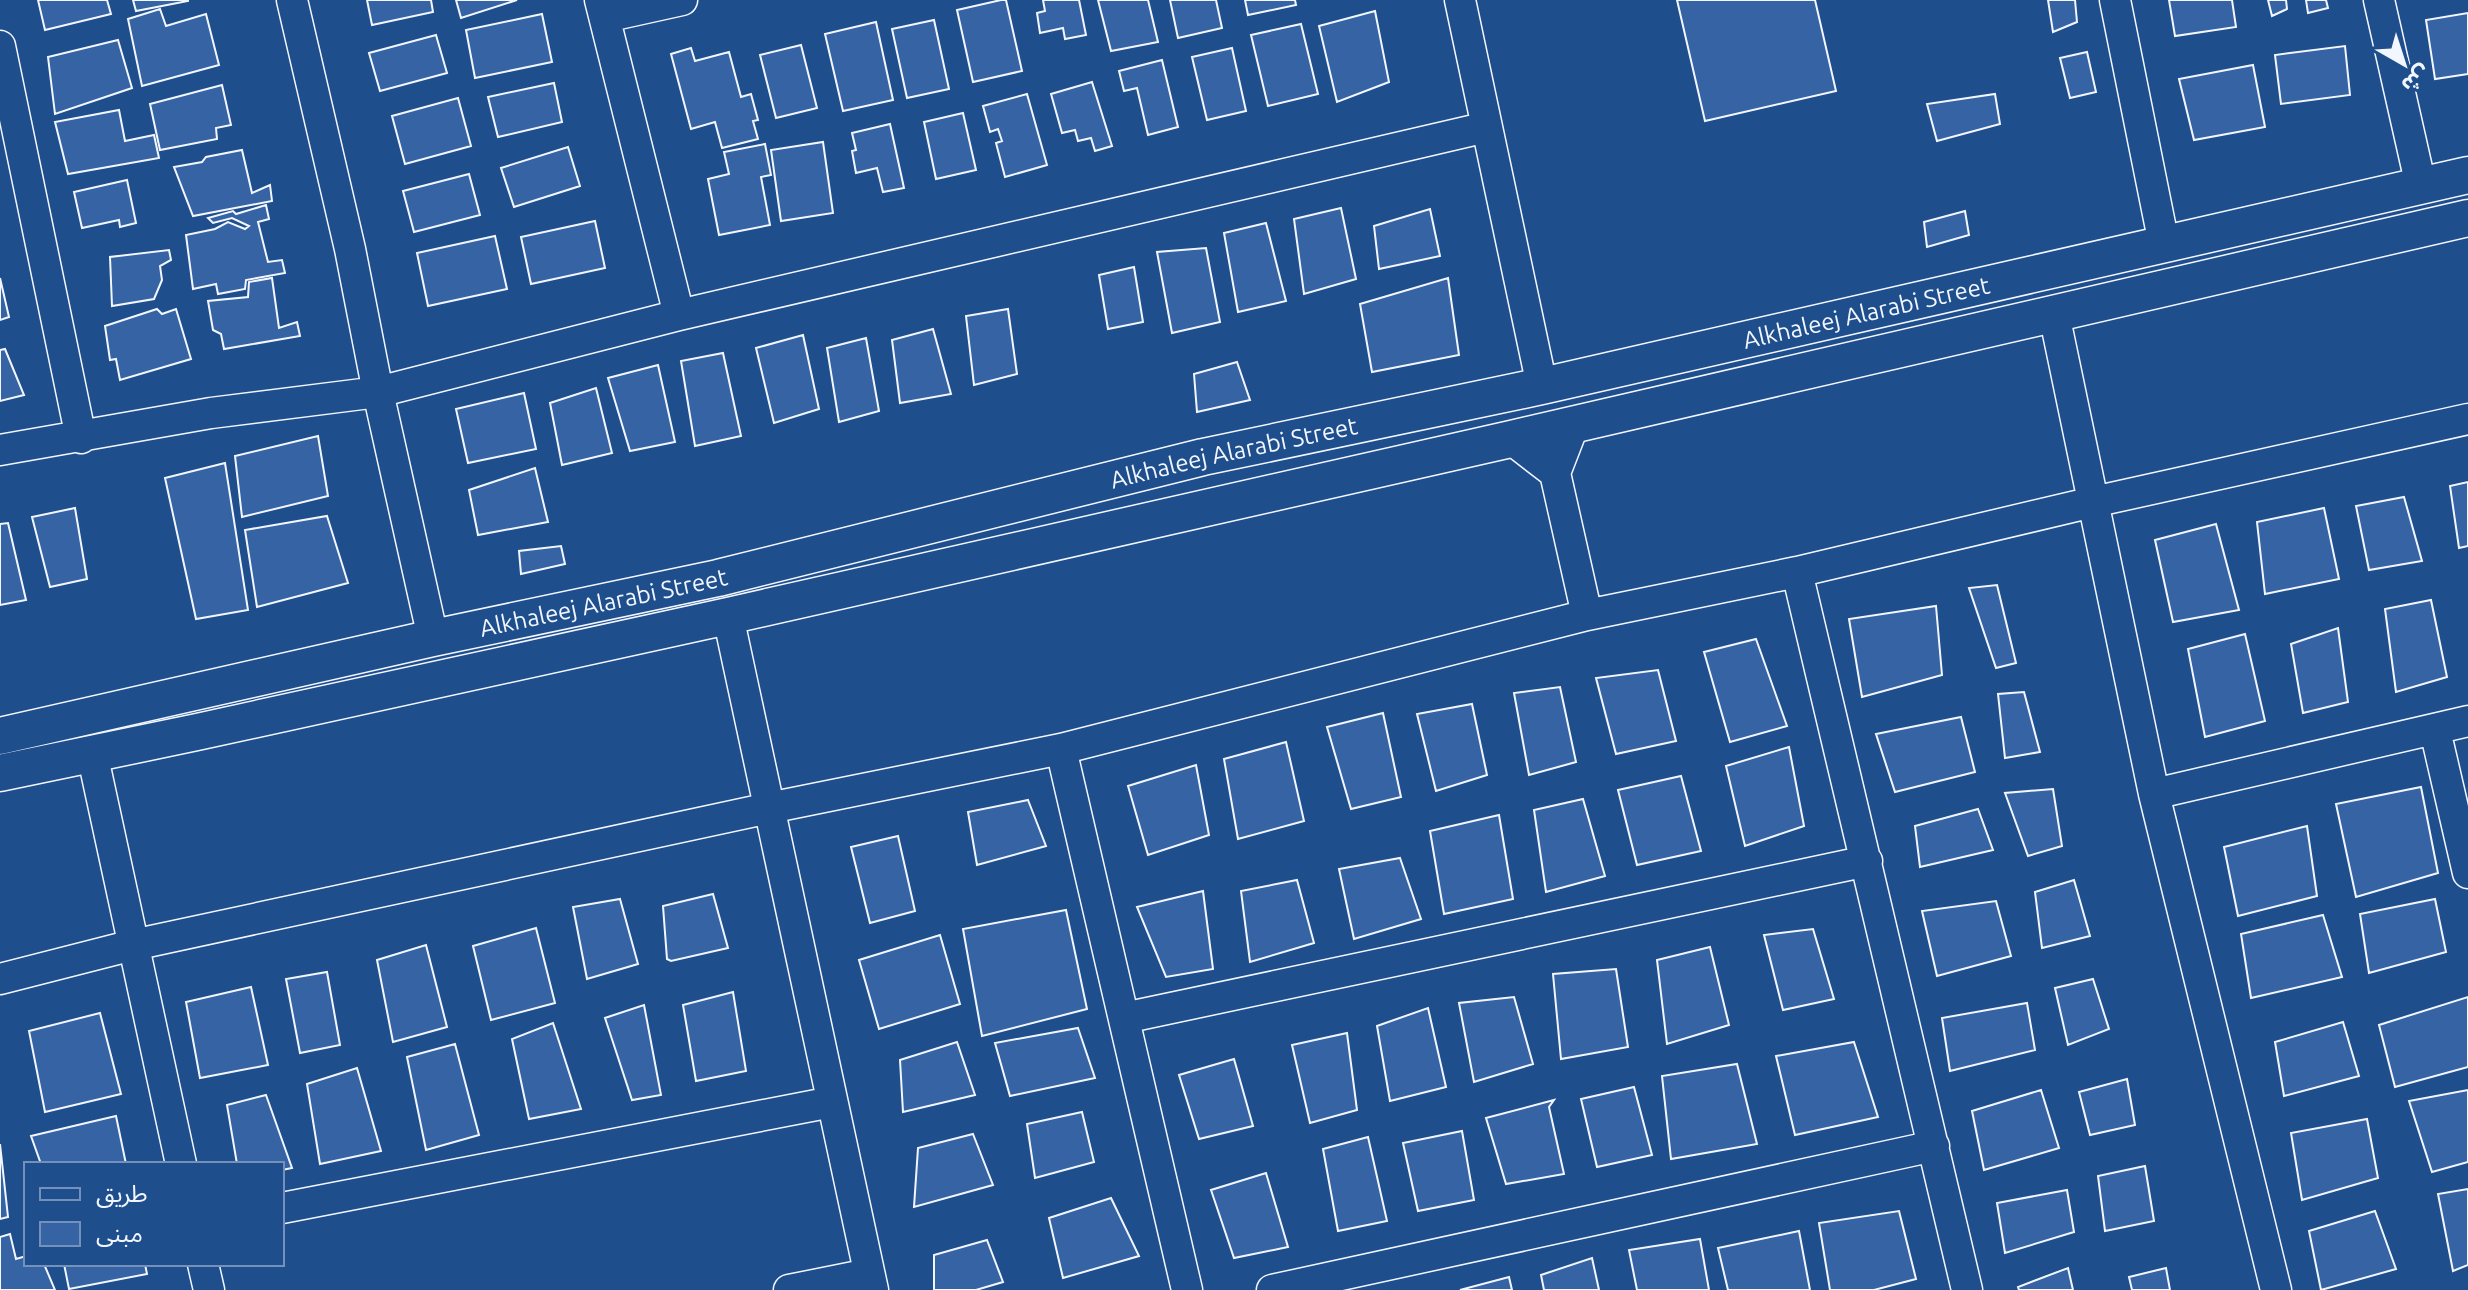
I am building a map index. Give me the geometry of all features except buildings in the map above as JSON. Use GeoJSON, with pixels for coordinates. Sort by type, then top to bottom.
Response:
{"type":"FeatureCollection","features":[{"type":"Feature","properties":{"kind":"main road","name":"Alkhaleej Alarabi Street"},"geometry":{"type":"LineString","coordinates":[[0,736],[433,638],[718,578],[1203,457],[1542,386],[2468,175]]}},
{"type":"Feature","properties":{"kind":"main road","name":"Alkhaleej Alarabi Street"},"geometry":{"type":"LineString","coordinates":[[0,773],[728,616],[2468,218]]}},
{"type":"Feature","properties":{"kind":"main road"},"geometry":{"type":"LineString","coordinates":[[1203,457],[1210,506]]}},
{"type":"Feature","properties":{"kind":"street"},"geometry":{"type":"LineString","coordinates":[[292,0],[350,249],[378,392],[433,638]]}},
{"type":"Feature","properties":{"kind":"street"},"geometry":{"type":"LineString","coordinates":[[679,315],[602,8],[682,0]]}},
{"type":"Feature","properties":{"kind":"street"},"geometry":{"type":"LineString","coordinates":[[1460,0],[1542,386]]}},
{"type":"Feature","properties":{"kind":"street"},"geometry":{"type":"LineString","coordinates":[[2115,0],[2164,244]]}},
{"type":"Feature","properties":{"kind":"street"},"geometry":{"type":"LineString","coordinates":[[2379,0],[2421,186]]}},
{"type":"Feature","properties":{"kind":"street"},"geometry":{"type":"LineString","coordinates":[[0,46],[11,151],[81,438]]}},
{"type":"Feature","properties":{"kind":"street"},"geometry":{"type":"LineString","coordinates":[[0,450],[211,413],[378,392],[679,315],[1487,127]]}},
{"type":"Feature","properties":{"kind":"street"},"geometry":{"type":"LineString","coordinates":[[2054,314],[2154,794],[2276,1290]]}},
{"type":"Feature","properties":{"kind":"street"},"geometry":{"type":"LineString","coordinates":[[0,979],[133,945],[769,808],[1061,749],[1587,615],[1797,572],[2093,502],[2468,419]]}},
{"type":"Feature","properties":{"kind":"street"},"geometry":{"type":"LineString","coordinates":[[1574,424],[1555,473],[1587,615]]}},
{"type":"Feature","properties":{"kind":"street"},"geometry":{"type":"LineString","coordinates":[[1511,439],[1555,473]]}},
{"type":"Feature","properties":{"kind":"street"},"geometry":{"type":"LineString","coordinates":[[1797,572],[1967,1290]]}},
{"type":"Feature","properties":{"kind":"street"},"geometry":{"type":"LineString","coordinates":[[728,616],[871,1282],[789,1290]]}},
{"type":"Feature","properties":{"kind":"street"},"geometry":{"type":"LineString","coordinates":[[2154,794],[2468,721]]}},
{"type":"Feature","properties":{"kind":"street"},"geometry":{"type":"LineString","coordinates":[[2435,730],[2468,873]]}},
{"type":"Feature","properties":{"kind":"street"},"geometry":{"type":"LineString","coordinates":[[1061,749],[1187,1290]]}},
{"type":"Feature","properties":{"kind":"street"},"geometry":{"type":"LineString","coordinates":[[92,753],[181,1162]]}},
{"type":"Feature","properties":{"kind":"street"},"geometry":{"type":"LineString","coordinates":[[1124,1018],[1867,861]]}},
{"type":"Feature","properties":{"kind":"street"},"geometry":{"type":"LineString","coordinates":[[284,1208],[832,1102]]}},
{"type":"Feature","properties":{"kind":"street"},"geometry":{"type":"LineString","coordinates":[[1272,1290],[1934,1146]]}},
{"type":"Feature","properties":{"kind":"street"},"geometry":{"type":"LineString","coordinates":[[203,1266],[209,1290]]}}]}
